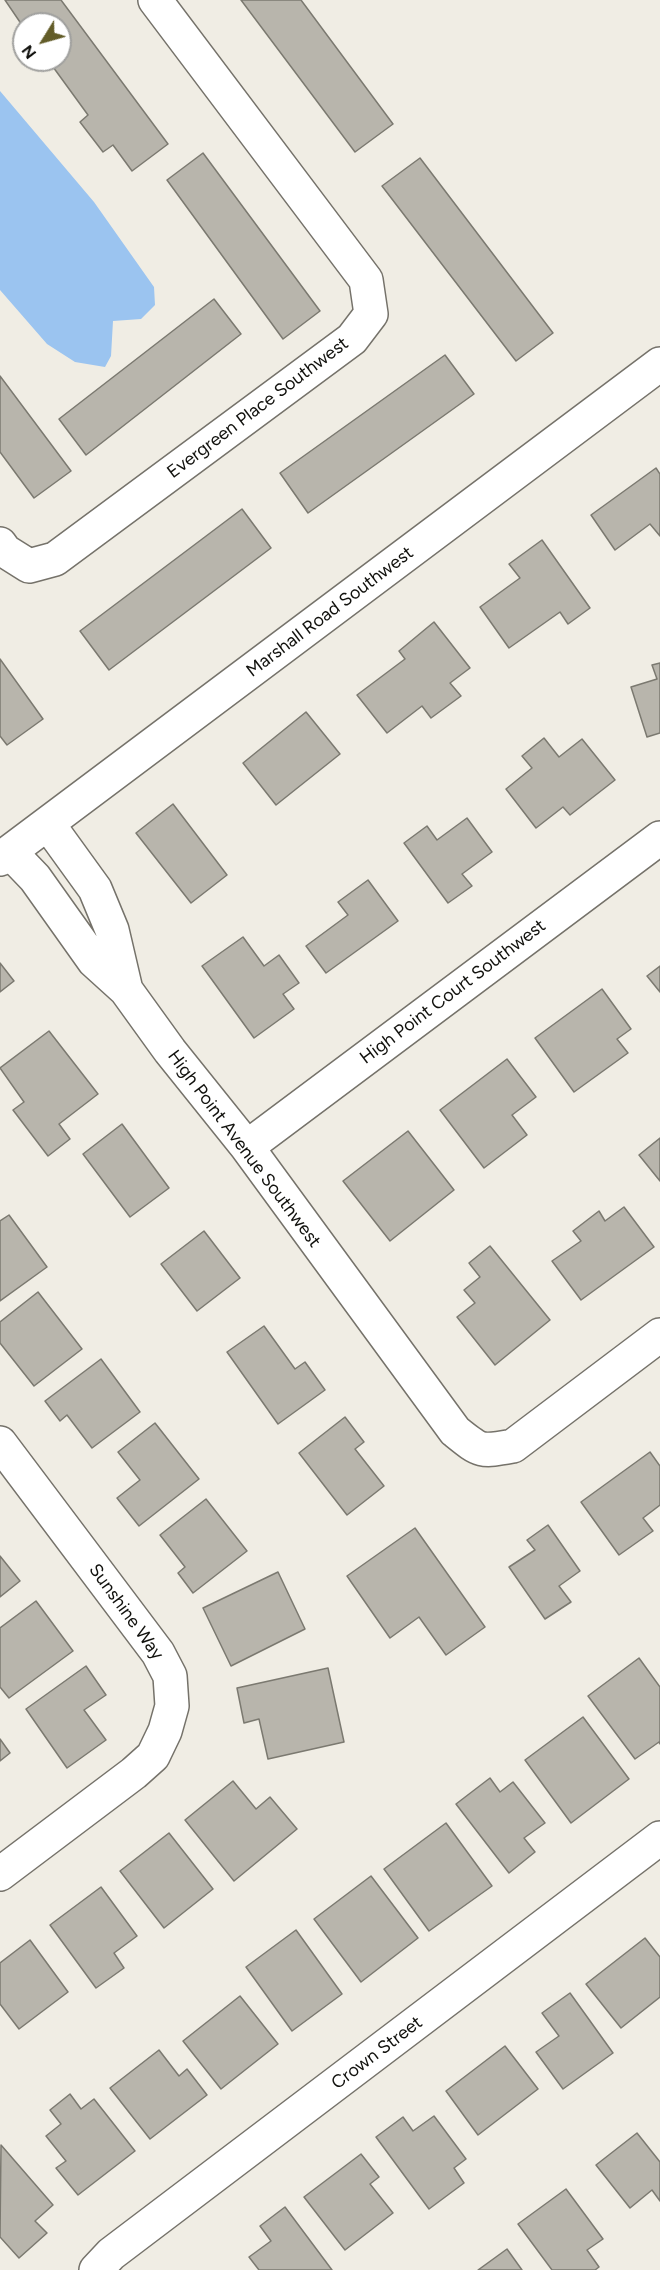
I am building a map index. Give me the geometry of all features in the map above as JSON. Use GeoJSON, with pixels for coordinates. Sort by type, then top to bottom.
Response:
{"type":"FeatureCollection","features":[{"type":"Feature","properties":{"kind":"street","name":"Evergreen Place Southwest"},"geometry":{"type":"LineString","coordinates":[[0,544],[5,551],[29,566],[55,559],[352,339],[371,314],[366,280],[155,0]]}},
{"type":"Feature","properties":{"kind":"street","name":"Marshall Road Southwest"},"geometry":{"type":"LineString","coordinates":[[5,856],[660,364]]}},
{"type":"Feature","properties":{"kind":"street"},"geometry":{"type":"LineString","coordinates":[[48,824],[95,889],[112,930],[126,990]]}},
{"type":"Feature","properties":{"kind":"street","name":"High Point Court Southwest"},"geometry":{"type":"LineString","coordinates":[[247,1147],[660,838]]}},
{"type":"Feature","properties":{"kind":"street","name":"High Point Avenue Southwest"},"geometry":{"type":"LineString","coordinates":[[5,856],[35,878],[94,962],[126,990],[170,1051],[247,1147],[455,1431],[477,1448],[487,1450],[513,1446],[660,1335]]}},
{"type":"Feature","properties":{"kind":"street","name":"Sunshine Way"},"geometry":{"type":"LineString","coordinates":[[0,1443],[158,1653],[170,1676],[172,1706],[165,1731],[153,1756],[0,1875]]}},
{"type":"Feature","properties":{"kind":"street","name":"Crown Street"},"geometry":{"type":"LineString","coordinates":[[96,2270],[111,2254],[660,1838]]}},
{"type":"Feature","properties":{"kind":"water"},"geometry":{"type":"Polygon","coordinates":[[[0,91],[94,202],[154,287],[155,305],[141,319],[113,321],[111,356],[105,367],[75,362],[47,344],[0,290],[0,91]]]}},
{"type":"Feature","properties":{"kind":"building"},"geometry":{"type":"Polygon","coordinates":[[[5,0],[61,0],[70,12],[13,12],[5,0]]]}},
{"type":"Feature","properties":{"kind":"building"},"geometry":{"type":"Polygon","coordinates":[[[241,0],[301,0],[393,124],[355,152],[241,0]]]}},
{"type":"Feature","properties":{"kind":"building"},"geometry":{"type":"Polygon","coordinates":[[[72,15],[168,144],[132,171],[113,145],[103,152],[80,122],[88,115],[57,72],[72,72],[72,15]]]}},
{"type":"Feature","properties":{"kind":"building"},"geometry":{"type":"Polygon","coordinates":[[[203,153],[320,311],[283,339],[167,180],[203,153]]]}},
{"type":"Feature","properties":{"kind":"building"},"geometry":{"type":"Polygon","coordinates":[[[420,158],[553,333],[516,361],[382,186],[420,158]]]}},
{"type":"Feature","properties":{"kind":"building"},"geometry":{"type":"Polygon","coordinates":[[[214,299],[241,334],[86,455],[59,419],[214,299]]]}},
{"type":"Feature","properties":{"kind":"building"},"geometry":{"type":"Polygon","coordinates":[[[445,355],[474,394],[308,513],[280,473],[445,355]]]}},
{"type":"Feature","properties":{"kind":"building"},"geometry":{"type":"Polygon","coordinates":[[[0,376],[71,471],[34,498],[0,452],[0,376]]]}},
{"type":"Feature","properties":{"kind":"building"},"geometry":{"type":"Polygon","coordinates":[[[656,468],[660,474],[660,536],[650,524],[615,550],[591,515],[656,468]]]}},
{"type":"Feature","properties":{"kind":"building"},"geometry":{"type":"Polygon","coordinates":[[[242,509],[271,548],[109,670],[80,631],[242,509]]]}},
{"type":"Feature","properties":{"kind":"building"},"geometry":{"type":"Polygon","coordinates":[[[542,540],[590,608],[568,624],[560,612],[509,648],[480,607],[520,578],[509,564],[542,540]]]}},
{"type":"Feature","properties":{"kind":"building"},"geometry":{"type":"Polygon","coordinates":[[[434,622],[470,668],[450,683],[461,696],[431,718],[422,706],[387,733],[357,695],[405,659],[399,651],[434,622]]]}},
{"type":"Feature","properties":{"kind":"building"},"geometry":{"type":"Polygon","coordinates":[[[0,659],[43,719],[7,745],[0,736],[0,659]]]}},
{"type":"Feature","properties":{"kind":"building"},"geometry":{"type":"Polygon","coordinates":[[[660,663],[660,733],[647,737],[631,687],[657,679],[652,665],[660,663]]]}},
{"type":"Feature","properties":{"kind":"building"},"geometry":{"type":"Polygon","coordinates":[[[306,712],[340,754],[276,805],[243,763],[306,712]]]}},
{"type":"Feature","properties":{"kind":"building"},"geometry":{"type":"Polygon","coordinates":[[[544,738],[559,757],[582,739],[615,780],[570,815],[563,807],[536,828],[506,789],[532,768],[522,756],[544,738]]]}},
{"type":"Feature","properties":{"kind":"building"},"geometry":{"type":"Polygon","coordinates":[[[173,804],[227,875],[191,903],[136,833],[173,804]]]}},
{"type":"Feature","properties":{"kind":"building"},"geometry":{"type":"Polygon","coordinates":[[[467,818],[492,852],[462,874],[472,886],[448,903],[404,843],[427,826],[437,840],[467,818]]]}},
{"type":"Feature","properties":{"kind":"building"},"geometry":{"type":"Polygon","coordinates":[[[368,880],[398,921],[326,973],[306,946],[348,915],[338,902],[368,880]]]}},
{"type":"Feature","properties":{"kind":"building"},"geometry":{"type":"Polygon","coordinates":[[[243,937],[264,966],[279,955],[299,983],[283,994],[294,1009],[254,1038],[202,966],[243,937]]]}},
{"type":"Feature","properties":{"kind":"building"},"geometry":{"type":"Polygon","coordinates":[[[0,963],[14,981],[0,992],[0,963]]]}},
{"type":"Feature","properties":{"kind":"building"},"geometry":{"type":"Polygon","coordinates":[[[660,966],[660,992],[647,976],[660,966]]]}},
{"type":"Feature","properties":{"kind":"building"},"geometry":{"type":"Polygon","coordinates":[[[602,989],[631,1029],[617,1039],[628,1053],[574,1092],[535,1038],[602,989]]]}},
{"type":"Feature","properties":{"kind":"building"},"geometry":{"type":"Polygon","coordinates":[[[49,1031],[98,1094],[59,1124],[70,1139],[48,1156],[13,1110],[24,1102],[0,1068],[49,1031]]]}},
{"type":"Feature","properties":{"kind":"building"},"geometry":{"type":"Polygon","coordinates":[[[507,1059],[536,1097],[512,1115],[527,1135],[484,1168],[440,1110],[507,1059]]]}},
{"type":"Feature","properties":{"kind":"building"},"geometry":{"type":"Polygon","coordinates":[[[122,1124],[169,1188],[130,1217],[83,1154],[122,1124]]]}},
{"type":"Feature","properties":{"kind":"building"},"geometry":{"type":"Polygon","coordinates":[[[408,1131],[454,1190],[390,1241],[343,1181],[408,1131]]]}},
{"type":"Feature","properties":{"kind":"building"},"geometry":{"type":"Polygon","coordinates":[[[660,1138],[660,1181],[639,1155],[660,1138]]]}},
{"type":"Feature","properties":{"kind":"building"},"geometry":{"type":"Polygon","coordinates":[[[624,1207],[654,1247],[581,1300],[552,1261],[581,1241],[573,1231],[599,1211],[605,1221],[624,1207]]]}},
{"type":"Feature","properties":{"kind":"building"},"geometry":{"type":"Polygon","coordinates":[[[9,1215],[47,1267],[0,1301],[0,1221],[9,1215]]]}},
{"type":"Feature","properties":{"kind":"building"},"geometry":{"type":"Polygon","coordinates":[[[204,1231],[240,1278],[197,1311],[161,1264],[204,1231]]]}},
{"type":"Feature","properties":{"kind":"building"},"geometry":{"type":"Polygon","coordinates":[[[490,1246],[550,1320],[495,1365],[457,1317],[475,1303],[464,1290],[480,1277],[469,1263],[490,1246]]]}},
{"type":"Feature","properties":{"kind":"building"},"geometry":{"type":"Polygon","coordinates":[[[38,1292],[82,1349],[34,1386],[0,1343],[0,1322],[38,1292]]]}},
{"type":"Feature","properties":{"kind":"building"},"geometry":{"type":"Polygon","coordinates":[[[264,1326],[295,1369],[305,1362],[325,1390],[278,1424],[227,1352],[264,1326]]]}},
{"type":"Feature","properties":{"kind":"building"},"geometry":{"type":"Polygon","coordinates":[[[101,1359],[140,1412],[92,1448],[67,1415],[60,1421],[45,1401],[101,1359]]]}},
{"type":"Feature","properties":{"kind":"building"},"geometry":{"type":"Polygon","coordinates":[[[345,1417],[364,1442],[355,1449],[384,1486],[347,1515],[299,1453],[345,1417]]]}},
{"type":"Feature","properties":{"kind":"building"},"geometry":{"type":"Polygon","coordinates":[[[155,1423],[199,1479],[139,1526],[117,1498],[140,1480],[118,1452],[155,1423]]]}},
{"type":"Feature","properties":{"kind":"building"},"geometry":{"type":"Polygon","coordinates":[[[650,1452],[660,1466],[660,1505],[643,1518],[653,1531],[619,1555],[581,1502],[650,1452]]]}},
{"type":"Feature","properties":{"kind":"building"},"geometry":{"type":"Polygon","coordinates":[[[206,1499],[247,1551],[193,1593],[178,1573],[185,1567],[160,1535],[206,1499]]]}},
{"type":"Feature","properties":{"kind":"building"},"geometry":{"type":"Polygon","coordinates":[[[548,1525],[580,1571],[559,1586],[571,1602],[545,1619],[509,1567],[535,1550],[527,1540],[548,1525]]]}},
{"type":"Feature","properties":{"kind":"building"},"geometry":{"type":"Polygon","coordinates":[[[415,1528],[485,1627],[446,1655],[419,1617],[390,1638],[347,1576],[415,1528]]]}},
{"type":"Feature","properties":{"kind":"building"},"geometry":{"type":"Polygon","coordinates":[[[0,1556],[20,1581],[0,1597],[0,1556]]]}},
{"type":"Feature","properties":{"kind":"building"},"geometry":{"type":"Polygon","coordinates":[[[278,1572],[305,1629],[231,1666],[203,1608],[278,1572]]]}},
{"type":"Feature","properties":{"kind":"building"},"geometry":{"type":"Polygon","coordinates":[[[36,1601],[73,1651],[9,1698],[0,1687],[0,1628],[36,1601]]]}},
{"type":"Feature","properties":{"kind":"building"},"geometry":{"type":"Polygon","coordinates":[[[639,1658],[660,1687],[660,1744],[659,1742],[635,1759],[588,1696],[639,1658]]]}},
{"type":"Feature","properties":{"kind":"building"},"geometry":{"type":"Polygon","coordinates":[[[86,1666],[106,1695],[84,1710],[106,1740],[67,1768],[26,1709],[86,1666]]]}},
{"type":"Feature","properties":{"kind":"building"},"geometry":{"type":"Polygon","coordinates":[[[328,1668],[344,1742],[268,1759],[259,1719],[244,1723],[237,1688],[328,1668]]]}},
{"type":"Feature","properties":{"kind":"building"},"geometry":{"type":"Polygon","coordinates":[[[583,1717],[629,1779],[571,1823],[525,1760],[583,1717]]]}},
{"type":"Feature","properties":{"kind":"building"},"geometry":{"type":"Polygon","coordinates":[[[0,1739],[10,1753],[0,1761],[0,1739]]]}},
{"type":"Feature","properties":{"kind":"building"},"geometry":{"type":"Polygon","coordinates":[[[490,1778],[500,1792],[513,1782],[545,1823],[524,1838],[535,1852],[509,1873],[456,1804],[490,1778]]]}},
{"type":"Feature","properties":{"kind":"building"},"geometry":{"type":"Polygon","coordinates":[[[233,1781],[256,1809],[270,1797],[297,1829],[234,1881],[185,1820],[233,1781]]]}},
{"type":"Feature","properties":{"kind":"building"},"geometry":{"type":"Polygon","coordinates":[[[446,1823],[492,1886],[429,1931],[384,1869],[446,1823]]]}},
{"type":"Feature","properties":{"kind":"building"},"geometry":{"type":"Polygon","coordinates":[[[169,1833],[213,1889],[164,1928],[120,1871],[169,1833]]]}},
{"type":"Feature","properties":{"kind":"building"},"geometry":{"type":"Polygon","coordinates":[[[371,1876],[418,1938],[361,1982],[314,1919],[371,1876]]]}},
{"type":"Feature","properties":{"kind":"building"},"geometry":{"type":"Polygon","coordinates":[[[101,1887],[137,1936],[114,1953],[124,1968],[96,1988],[50,1925],[101,1887]]]}},
{"type":"Feature","properties":{"kind":"building"},"geometry":{"type":"Polygon","coordinates":[[[296,1930],[342,1994],[292,2031],[246,1967],[296,1930]]]}},
{"type":"Feature","properties":{"kind":"building"},"geometry":{"type":"Polygon","coordinates":[[[645,1938],[660,1957],[660,1997],[621,2028],[586,1984],[645,1938]]]}},
{"type":"Feature","properties":{"kind":"building"},"geometry":{"type":"Polygon","coordinates":[[[30,1940],[68,1992],[19,2029],[0,2004],[0,1963],[30,1940]]]}},
{"type":"Feature","properties":{"kind":"building"},"geometry":{"type":"Polygon","coordinates":[[[570,1993],[613,2053],[563,2089],[536,2052],[559,2036],[542,2013],[570,1993]]]}},
{"type":"Feature","properties":{"kind":"building"},"geometry":{"type":"Polygon","coordinates":[[[240,1996],[278,2044],[221,2089],[183,2041],[240,1996]]]}},
{"type":"Feature","properties":{"kind":"building"},"geometry":{"type":"Polygon","coordinates":[[[505,2046],[538,2089],[478,2135],[446,2091],[505,2046]]]}},
{"type":"Feature","properties":{"kind":"building"},"geometry":{"type":"Polygon","coordinates":[[[159,2050],[179,2076],[187,2069],[207,2095],[150,2139],[110,2088],[159,2050]]]}},
{"type":"Feature","properties":{"kind":"building"},"geometry":{"type":"Polygon","coordinates":[[[70,2094],[81,2109],[94,2099],[135,2151],[78,2195],[56,2168],[66,2161],[46,2136],[61,2124],[50,2110],[70,2094]]]}},
{"type":"Feature","properties":{"kind":"building"},"geometry":{"type":"Polygon","coordinates":[[[434,2116],[466,2159],[454,2168],[464,2183],[429,2209],[376,2137],[403,2117],[413,2131],[434,2116]]]}},
{"type":"Feature","properties":{"kind":"building"},"geometry":{"type":"Polygon","coordinates":[[[637,2133],[660,2162],[660,2201],[652,2190],[630,2208],[596,2165],[637,2133]]]}},
{"type":"Feature","properties":{"kind":"building"},"geometry":{"type":"Polygon","coordinates":[[[1,2145],[53,2205],[35,2221],[47,2233],[19,2258],[0,2237],[1,2145]]]}},
{"type":"Feature","properties":{"kind":"building"},"geometry":{"type":"Polygon","coordinates":[[[361,2154],[379,2177],[370,2184],[393,2213],[345,2250],[304,2197],[361,2154]]]}},
{"type":"Feature","properties":{"kind":"building"},"geometry":{"type":"Polygon","coordinates":[[[566,2189],[603,2239],[587,2250],[599,2267],[595,2270],[552,2270],[518,2224],[566,2189]]]}},
{"type":"Feature","properties":{"kind":"building"},"geometry":{"type":"Polygon","coordinates":[[[285,2207],[332,2270],[259,2270],[249,2257],[271,2241],[260,2226],[285,2207]]]}},
{"type":"Feature","properties":{"kind":"building"},"geometry":{"type":"Polygon","coordinates":[[[507,2249],[522,2270],[478,2270],[507,2249]]]}}]}
